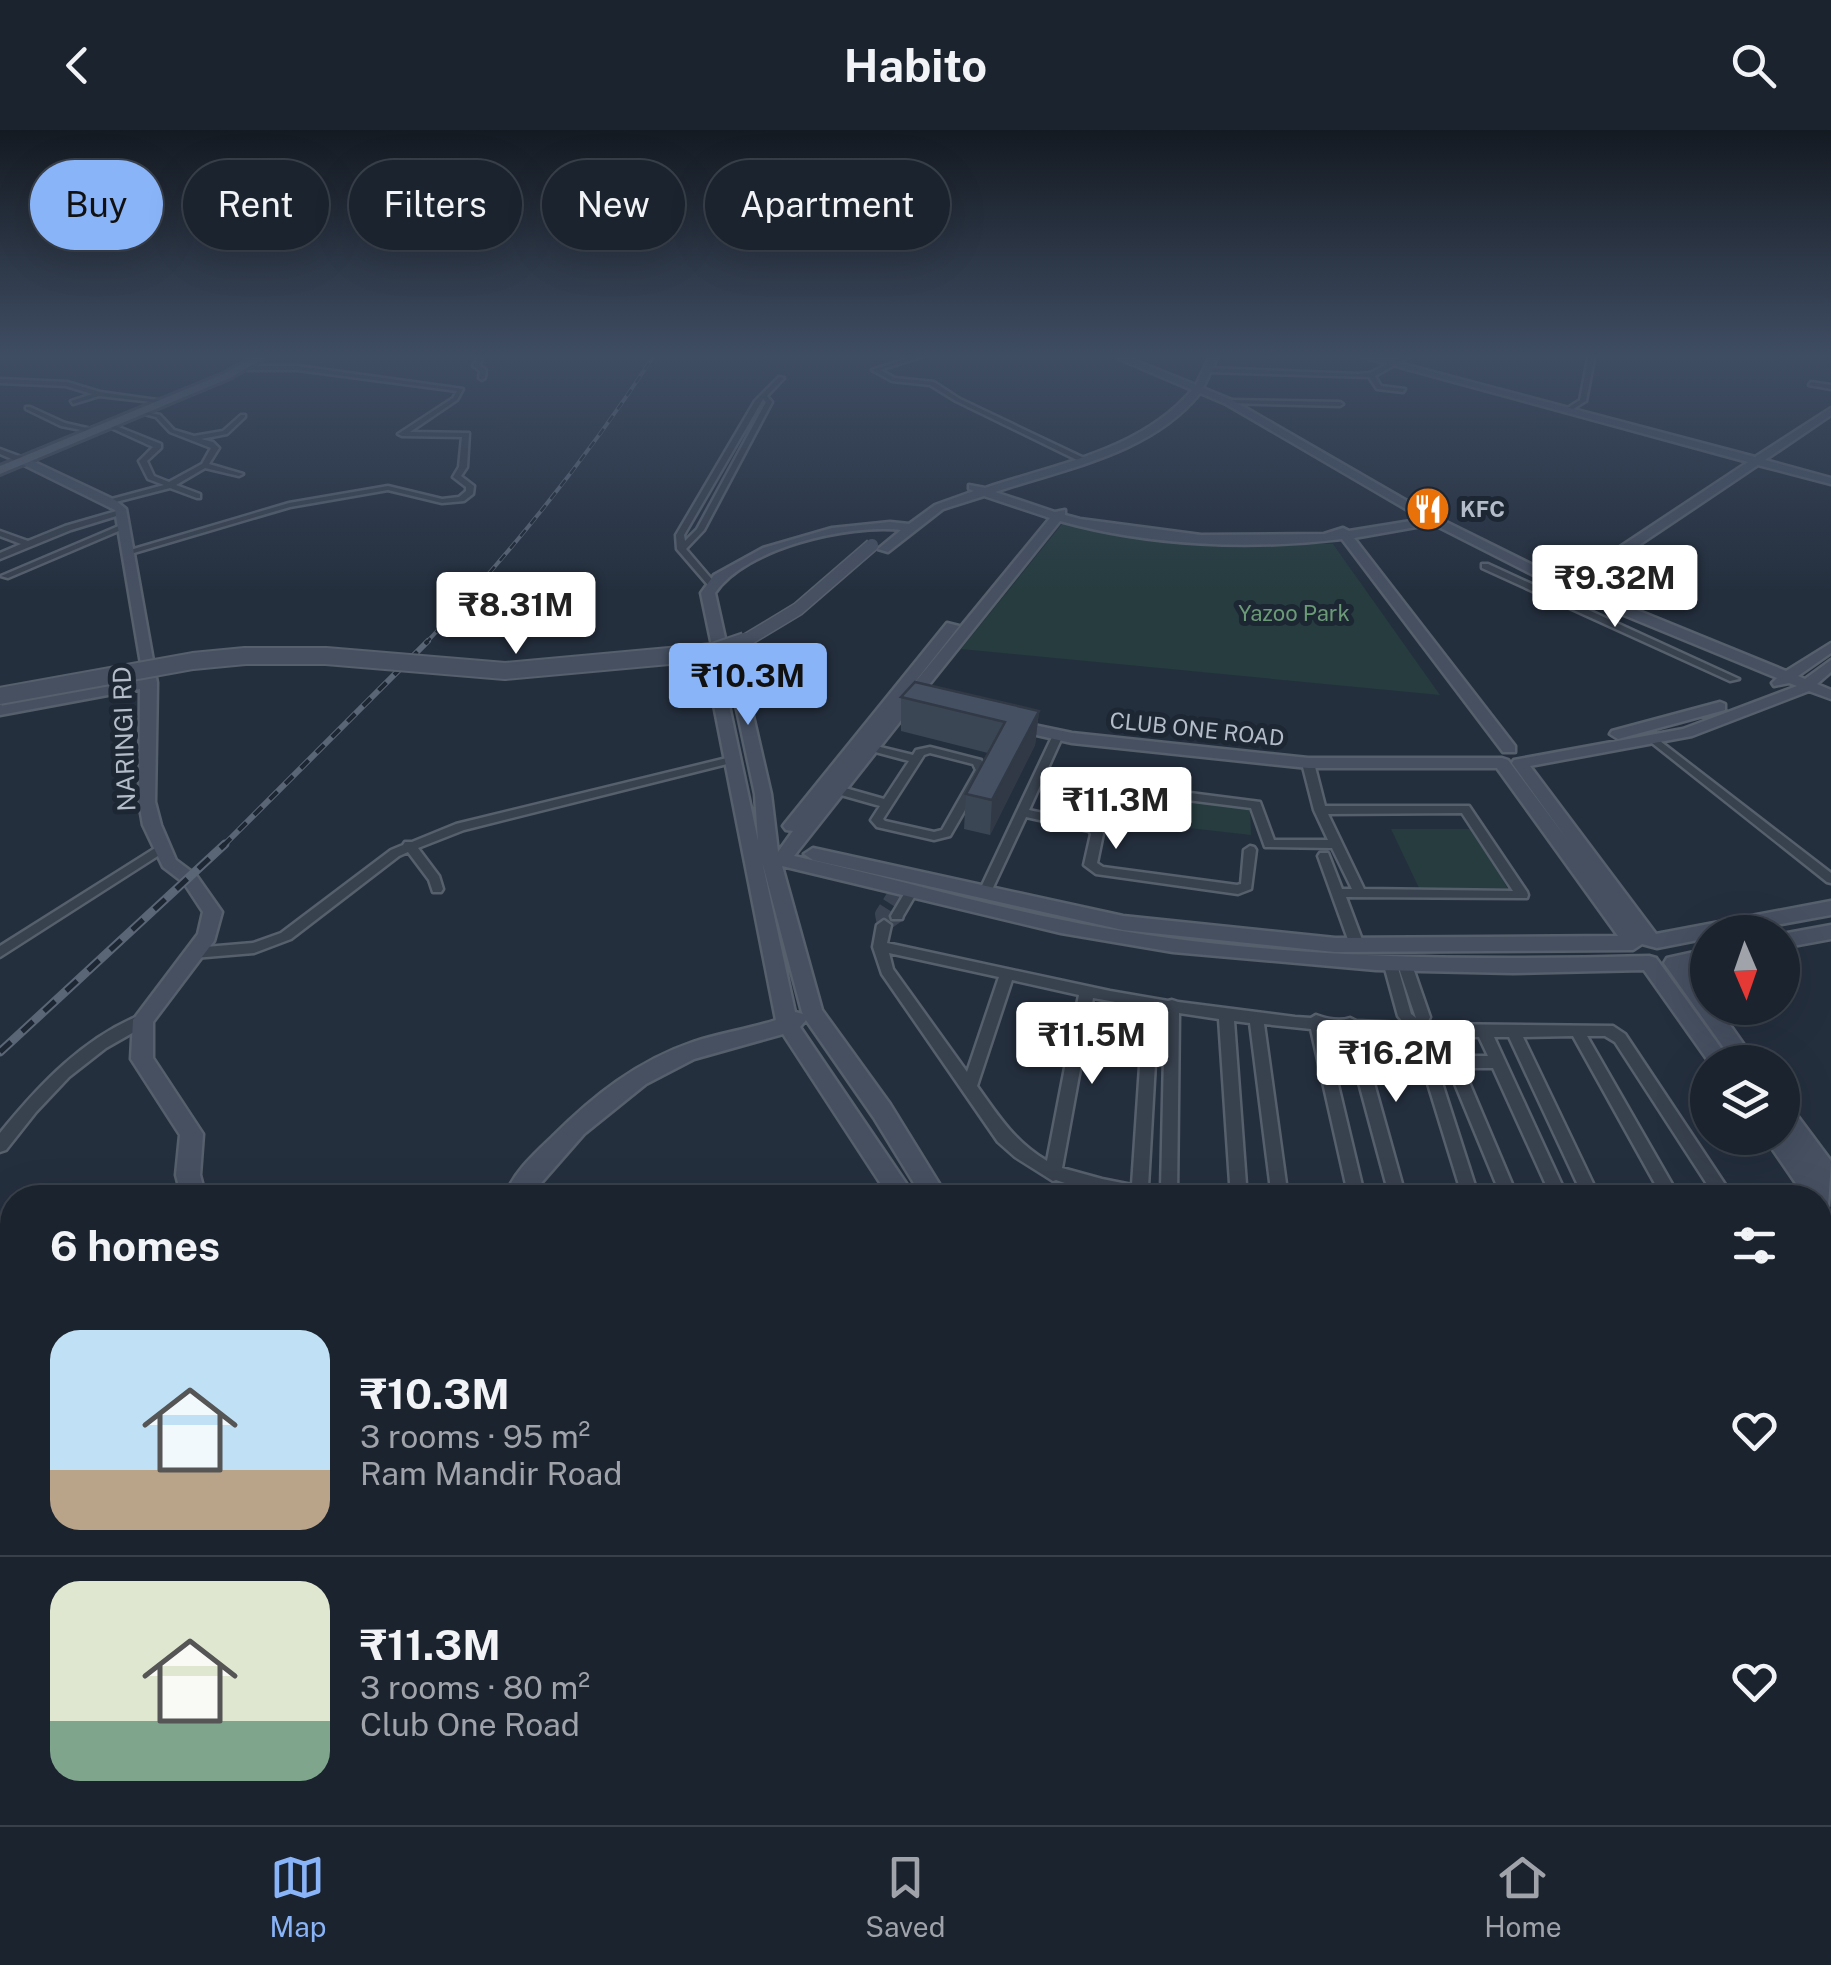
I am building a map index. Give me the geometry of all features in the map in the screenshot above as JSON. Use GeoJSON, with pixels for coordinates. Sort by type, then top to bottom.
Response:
{"type":"FeatureCollection","features":[{"type":"Feature","properties":{"kind":"main road"},"geometry":{"type":"LineString","coordinates":[[0,470],[91,433]]}},
{"type":"Feature","properties":{"kind":"street"},"geometry":{"type":"LineString","coordinates":[[129,433],[158,446],[144,458],[143,466],[151,477],[197,496]]}},
{"type":"Feature","properties":{"kind":"street"},"geometry":{"type":"LineString","coordinates":[[0,556],[171,484],[205,465],[215,448],[183,433]]}},
{"type":"Feature","properties":{"kind":"street"},"geometry":{"type":"LineString","coordinates":[[196,437],[224,433]]}},
{"type":"Feature","properties":{"kind":"street"},"geometry":{"type":"LineString","coordinates":[[130,553],[179,541],[260,511],[388,488],[442,502],[460,500],[470,492],[470,486],[457,477],[463,467],[466,435],[403,433]]}},
{"type":"Feature","properties":{"kind":"street"},"geometry":{"type":"LineString","coordinates":[[711,582],[681,549],[680,535],[739,433]]}},
{"type":"Feature","properties":{"kind":"street"},"geometry":{"type":"LineString","coordinates":[[681,549],[700,530],[751,433]]}},
{"type":"Feature","properties":{"kind":"street"},"geometry":{"type":"LineString","coordinates":[[1028,433],[1076,456]]}},
{"type":"Feature","properties":{"kind":"street"},"geometry":{"type":"LineString","coordinates":[[0,700],[178,664],[245,656],[326,656],[505,672],[736,647],[772,628],[904,527],[939,507],[982,487],[1136,441],[1151,433]]}},
{"type":"Feature","properties":{"kind":"street"},"geometry":{"type":"LineString","coordinates":[[1272,433],[1423,519],[1588,601],[1784,680]]}},
{"type":"Feature","properties":{"kind":"street"},"geometry":{"type":"LineString","coordinates":[[1280,433],[1423,519],[1803,688],[1831,704]]}},
{"type":"Feature","properties":{"kind":"street"},"geometry":{"type":"LineString","coordinates":[[1655,433],[1831,478]]}},
{"type":"Feature","properties":{"kind":"street"},"geometry":{"type":"LineString","coordinates":[[1576,590],[1797,433]]}},
{"type":"Feature","properties":{"kind":"street"},"geometry":{"type":"LineString","coordinates":[[1576,590],[1777,464],[1818,433]]}},
{"type":"Feature","properties":{"kind":"street"},"geometry":{"type":"LineString","coordinates":[[0,451],[116,507]]}},
{"type":"Feature","properties":{"kind":"street"},"geometry":{"type":"LineString","coordinates":[[728,452],[740,452]]}},
{"type":"Feature","properties":{"kind":"street"},"geometry":{"type":"LineString","coordinates":[[196,470],[238,479],[205,465]]}},
{"type":"Feature","properties":{"kind":"street"},"geometry":{"type":"LineString","coordinates":[[982,487],[1053,513],[1171,536],[1241,541],[1338,535],[1423,519]]}},
{"type":"Feature","properties":{"kind":"street","name":"NARINGI RD"},"geometry":{"type":"LineString","coordinates":[[116,507],[130,553],[143,675],[147,802],[160,849],[181,875],[190,879],[213,912],[208,936],[143,1020]]}},
{"type":"Feature","properties":{"kind":"street"},"geometry":{"type":"LineString","coordinates":[[770,851],[904,696],[1053,513]]}},
{"type":"Feature","properties":{"kind":"street"},"geometry":{"type":"LineString","coordinates":[[4,576],[124,526]]}},
{"type":"Feature","properties":{"kind":"street"},"geometry":{"type":"LineString","coordinates":[[895,1185],[787,1024],[763,794],[741,694],[728,685],[708,593],[711,582],[729,566],[779,548],[862,526],[904,527]]}},
{"type":"Feature","properties":{"kind":"street"},"geometry":{"type":"LineString","coordinates":[[0,533],[27,544]]}},
{"type":"Feature","properties":{"kind":"street"},"geometry":{"type":"LineString","coordinates":[[1338,535],[1646,941],[1672,951],[1674,962],[1734,1045]]}},
{"type":"Feature","properties":{"kind":"street"},"geometry":{"type":"LineString","coordinates":[[0,700],[143,675],[271,662],[516,680],[716,661],[738,656],[784,631],[878,547]]}},
{"type":"Feature","properties":{"kind":"street"},"geometry":{"type":"LineString","coordinates":[[51,556],[70,560]]}},
{"type":"Feature","properties":{"kind":"street"},"geometry":{"type":"LineString","coordinates":[[1485,566],[1734,679]]}},
{"type":"Feature","properties":{"kind":"street"},"geometry":{"type":"LineString","coordinates":[[1505,755],[1680,719],[1767,692],[1831,647]]}},
{"type":"Feature","properties":{"kind":"street"},"geometry":{"type":"LineString","coordinates":[[1505,755],[1656,740],[1803,688],[1831,664]]}},
{"type":"Feature","properties":{"kind":"street"},"geometry":{"type":"LineString","coordinates":[[728,685],[719,696],[731,760],[770,851],[812,1012],[882,1110],[928,1185]]}},
{"type":"Feature","properties":{"kind":"street"},"geometry":{"type":"LineString","coordinates":[[1803,688],[1831,695]]}},
{"type":"Feature","properties":{"kind":"street"},"geometry":{"type":"LineString","coordinates":[[904,696],[949,707]]}},
{"type":"Feature","properties":{"kind":"street"},"geometry":{"type":"LineString","coordinates":[[770,851],[838,790],[872,748],[904,696]]}},
{"type":"Feature","properties":{"kind":"street","name":"CLUB ONE ROAD"},"geometry":{"type":"LineString","coordinates":[[1005,715],[1150,742],[1278,754],[1386,758],[1505,755]]}},
{"type":"Feature","properties":{"kind":"street","name":"CLUB ONE ROAD"},"geometry":{"type":"LineString","coordinates":[[983,720],[1058,736],[1308,763],[1505,755]]}},
{"type":"Feature","properties":{"kind":"street"},"geometry":{"type":"LineString","coordinates":[[984,894],[1058,736]]}},
{"type":"Feature","properties":{"kind":"street"},"geometry":{"type":"LineString","coordinates":[[1656,740],[1831,879]]}},
{"type":"Feature","properties":{"kind":"street"},"geometry":{"type":"LineString","coordinates":[[872,748],[915,759]]}},
{"type":"Feature","properties":{"kind":"street"},"geometry":{"type":"LineString","coordinates":[[930,750],[981,766],[946,833],[934,836],[886,826],[877,820],[884,803],[915,759],[920,752],[930,750]]}},
{"type":"Feature","properties":{"kind":"street"},"geometry":{"type":"LineString","coordinates":[[194,954],[254,948],[286,936],[409,845],[460,827],[640,786],[731,760]]}},
{"type":"Feature","properties":{"kind":"street"},"geometry":{"type":"LineString","coordinates":[[1308,763],[1320,810],[1360,894]]}},
{"type":"Feature","properties":{"kind":"street"},"geometry":{"type":"LineString","coordinates":[[1110,818],[1120,788],[1256,805],[1269,844],[1334,844]]}},
{"type":"Feature","properties":{"kind":"street"},"geometry":{"type":"LineString","coordinates":[[838,790],[884,803]]}},
{"type":"Feature","properties":{"kind":"street"},"geometry":{"type":"LineString","coordinates":[[1320,810],[1466,809],[1522,895],[1338,893]]}},
{"type":"Feature","properties":{"kind":"street"},"geometry":{"type":"LineString","coordinates":[[1022,812],[1094,828],[1097,834],[1090,866],[1100,871],[1238,890],[1247,886],[1250,850]]}},
{"type":"Feature","properties":{"kind":"street"},"geometry":{"type":"LineString","coordinates":[[409,845],[435,879],[437,889]]}},
{"type":"Feature","properties":{"kind":"street"},"geometry":{"type":"LineString","coordinates":[[0,952],[160,849]]}},
{"type":"Feature","properties":{"kind":"street"},"geometry":{"type":"LineString","coordinates":[[770,851],[911,892],[1101,934],[1212,952],[1398,965],[1667,966],[1690,959]]}},
{"type":"Feature","properties":{"kind":"street"},"geometry":{"type":"LineString","coordinates":[[770,851],[1123,923],[1358,945],[1646,941],[1831,908]]}},
{"type":"Feature","properties":{"kind":"street"},"geometry":{"type":"LineString","coordinates":[[1324,856],[1358,945]]}},
{"type":"Feature","properties":{"kind":"street"},"geometry":{"type":"LineString","coordinates":[[911,892],[891,920],[880,948],[887,970],[1022,1156],[1053,1174],[1103,1185]]}},
{"type":"Feature","properties":{"kind":"street"},"geometry":{"type":"LineString","coordinates":[[1800,938],[1831,932]]}},
{"type":"Feature","properties":{"kind":"street"},"geometry":{"type":"LineString","coordinates":[[1646,941],[1637,956],[1649,964],[1709,1045]]}},
{"type":"Feature","properties":{"kind":"street"},"geometry":{"type":"LineString","coordinates":[[880,948],[1087,991],[1226,1014],[1418,1029],[1608,1030],[1620,1038],[1717,1185]]}},
{"type":"Feature","properties":{"kind":"street"},"geometry":{"type":"LineString","coordinates":[[1398,965],[1423,1017],[1418,1029],[1467,1185]]}},
{"type":"Feature","properties":{"kind":"street"},"geometry":{"type":"LineString","coordinates":[[969,1088],[1007,973]]}},
{"type":"Feature","properties":{"kind":"street"},"geometry":{"type":"LineString","coordinates":[[1053,1174],[1087,991]]}},
{"type":"Feature","properties":{"kind":"street"},"geometry":{"type":"LineString","coordinates":[[1140,1185],[1151,1002]]}},
{"type":"Feature","properties":{"kind":"street"},"geometry":{"type":"LineString","coordinates":[[1169,1185],[1172,1006]]}},
{"type":"Feature","properties":{"kind":"street"},"geometry":{"type":"LineString","coordinates":[[521,1185],[608,1096],[651,1068],[689,1051],[787,1024],[812,1012]]}},
{"type":"Feature","properties":{"kind":"street"},"geometry":{"type":"LineString","coordinates":[[1226,1014],[1238,1185]]}},
{"type":"Feature","properties":{"kind":"street"},"geometry":{"type":"LineString","coordinates":[[1256,1017],[1278,1185]]}},
{"type":"Feature","properties":{"kind":"street"},"geometry":{"type":"LineString","coordinates":[[0,1144],[33,1102],[86,1052],[143,1020],[142,1059],[167,1091],[192,1134],[191,1185]]}},
{"type":"Feature","properties":{"kind":"street"},"geometry":{"type":"LineString","coordinates":[[1316,1021],[1354,1185]]}},
{"type":"Feature","properties":{"kind":"street"},"geometry":{"type":"LineString","coordinates":[[1350,1024],[1394,1185]]}},
{"type":"Feature","properties":{"kind":"street"},"geometry":{"type":"LineString","coordinates":[[1484,1031],[1554,1185]]}},
{"type":"Feature","properties":{"kind":"street"},"geometry":{"type":"LineString","coordinates":[[1576,1031],[1665,1185]]}},
{"type":"Feature","properties":{"kind":"street"},"geometry":{"type":"LineString","coordinates":[[1513,1032],[1586,1185]]}},
{"type":"Feature","properties":{"kind":"street"},"geometry":{"type":"LineString","coordinates":[[1498,1062],[1452,1062],[1504,1185]]}},
{"type":"Feature","properties":{"kind":"street"},"geometry":{"type":"LineString","coordinates":[[1800,1138],[1831,1180]]}},
{"type":"Feature","properties":{"kind":"street"},"geometry":{"type":"LineString","coordinates":[[1788,1155],[1810,1185]]}},
{"type":"Feature","properties":{"kind":"green space","name":"Yazoo Park"},"geometry":{"type":"Polygon","coordinates":[[[1063,523],[1179,541],[1333,544],[1440,695],[961,649],[1063,523]]]}},
{"type":"Feature","properties":{"kind":"green space"},"geometry":{"type":"Polygon","coordinates":[[[1125,792],[1250,807],[1251,835],[1118,820],[1125,792]]]}},
{"type":"Feature","properties":{"kind":"green space"},"geometry":{"type":"Polygon","coordinates":[[[1391,829],[1472,829],[1508,889],[1419,888],[1391,829]]]}},
{"type":"Feature","properties":{"kind":"building"},"geometry":{"type":"Polygon","coordinates":[[[915,682],[1039,711],[992,800],[966,794],[1005,722],[901,697],[915,682]]]}},
{"type":"Feature","properties":{"kind":"tunnel"},"geometry":{"type":"LineString","coordinates":[[897,916],[884,925],[882,914],[898,889]]}},
{"type":"Feature","properties":{"kind":"railway"},"geometry":{"type":"LineString","coordinates":[[425,644],[547,504],[600,433]]}},
{"type":"Feature","properties":{"kind":"railway"},"geometry":{"type":"LineString","coordinates":[[425,644],[428,641]]}},
{"type":"Feature","properties":{"kind":"railway"},"geometry":{"type":"LineString","coordinates":[[225,844],[425,644]]}},
{"type":"Feature","properties":{"kind":"railway"},"geometry":{"type":"LineString","coordinates":[[0,1052],[225,844]]}},
{"type":"Feature","properties":{"kind":"place","name":"KFC"},"geometry":{"type":"Point","coordinates":[1428,509]}}]}
